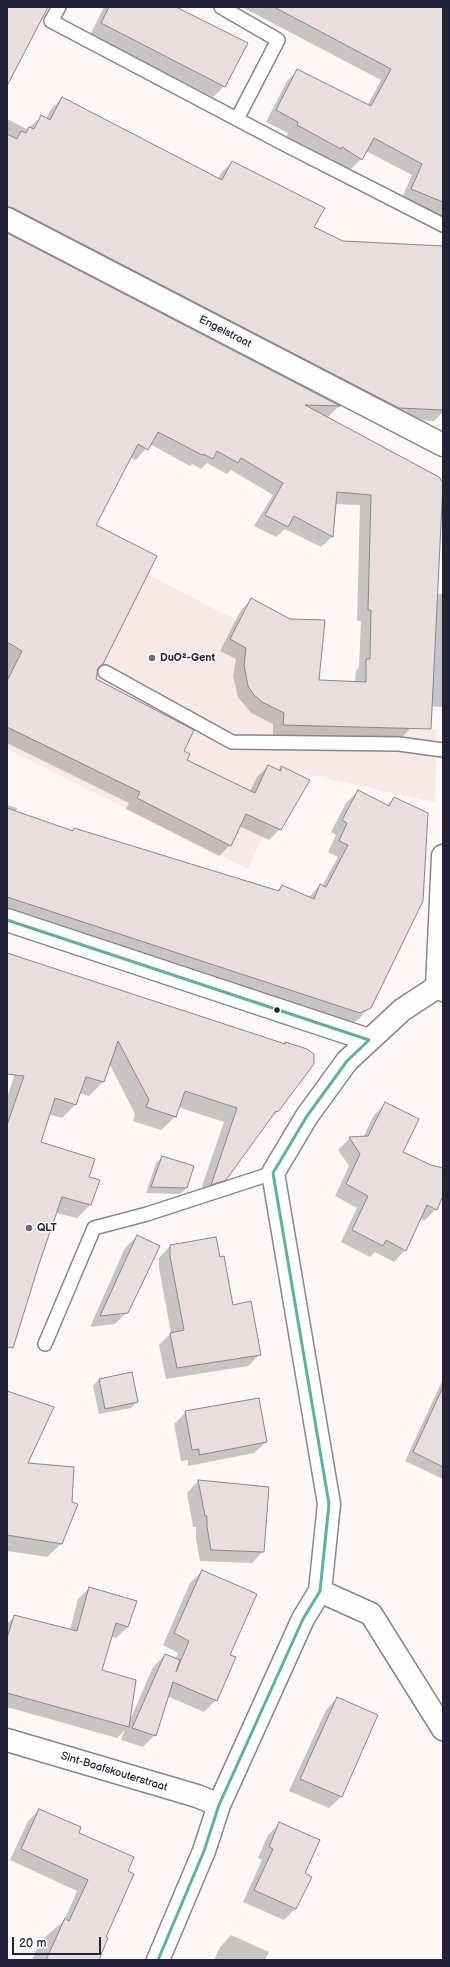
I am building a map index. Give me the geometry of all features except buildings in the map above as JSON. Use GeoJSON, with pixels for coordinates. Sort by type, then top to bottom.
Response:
{"type":"FeatureCollection","features":[{"type":"Feature","properties":{"kind":"street","name":"Engelstraat"},"geometry":{"type":"LineString","coordinates":[[7,219],[443,445]]}},
{"type":"Feature","properties":{"kind":"street"},"geometry":{"type":"LineString","coordinates":[[158,1960],[204,1851],[219,1805],[303,1619],[320,1591],[329,1504],[273,1173],[307,1116],[346,1061],[402,1010],[440,989],[443,856]]}},
{"type":"Feature","properties":{"kind":"street"},"geometry":{"type":"LineString","coordinates":[[7,920],[369,1040]]}},
{"type":"Feature","properties":{"kind":"street"},"geometry":{"type":"LineString","coordinates":[[320,1591],[372,1614],[443,1729]]}},
{"type":"Feature","properties":{"kind":"street","name":"Sint-Baafskouterstraat"},"geometry":{"type":"LineString","coordinates":[[7,1740],[197,1796],[219,1805]]}},
{"type":"Feature","properties":{"kind":"lane"},"geometry":{"type":"LineString","coordinates":[[59,7],[51,21],[443,225]]}},
{"type":"Feature","properties":{"kind":"lane"},"geometry":{"type":"LineString","coordinates":[[221,7],[278,40],[237,119]]}},
{"type":"Feature","properties":{"kind":"lane"},"geometry":{"type":"LineString","coordinates":[[105,672],[232,742],[399,744],[443,750]]}},
{"type":"Feature","properties":{"kind":"lane"},"geometry":{"type":"LineString","coordinates":[[45,1344],[94,1228],[147,1214],[273,1173]]}},
{"type":"Feature","properties":{"kind":"shaded area","name":"DuO²-Gent"},"geometry":{"type":"Polygon","coordinates":[[[7,540],[87,542],[216,610],[239,620],[251,598],[290,619],[275,646],[320,670],[319,700],[368,727],[437,730],[435,802],[292,771],[248,869],[7,749],[7,540]]]}},
{"type":"Feature","properties":{"kind":"transit line"},"geometry":{"type":"LineString","coordinates":[[7,920],[369,1040]]}},
{"type":"Feature","properties":{"kind":"transit line"},"geometry":{"type":"LineString","coordinates":[[158,1960],[204,1851],[219,1805],[303,1619],[320,1591],[329,1504],[273,1173],[307,1116],[347,1061],[369,1040]]}},
{"type":"Feature","properties":{"kind":"place","name":"DuO²-Gent"},"geometry":{"type":"Point","coordinates":[152,658]}},
{"type":"Feature","properties":{"kind":"place","name":"QLT"},"geometry":{"type":"Point","coordinates":[29,1228]}}]}
